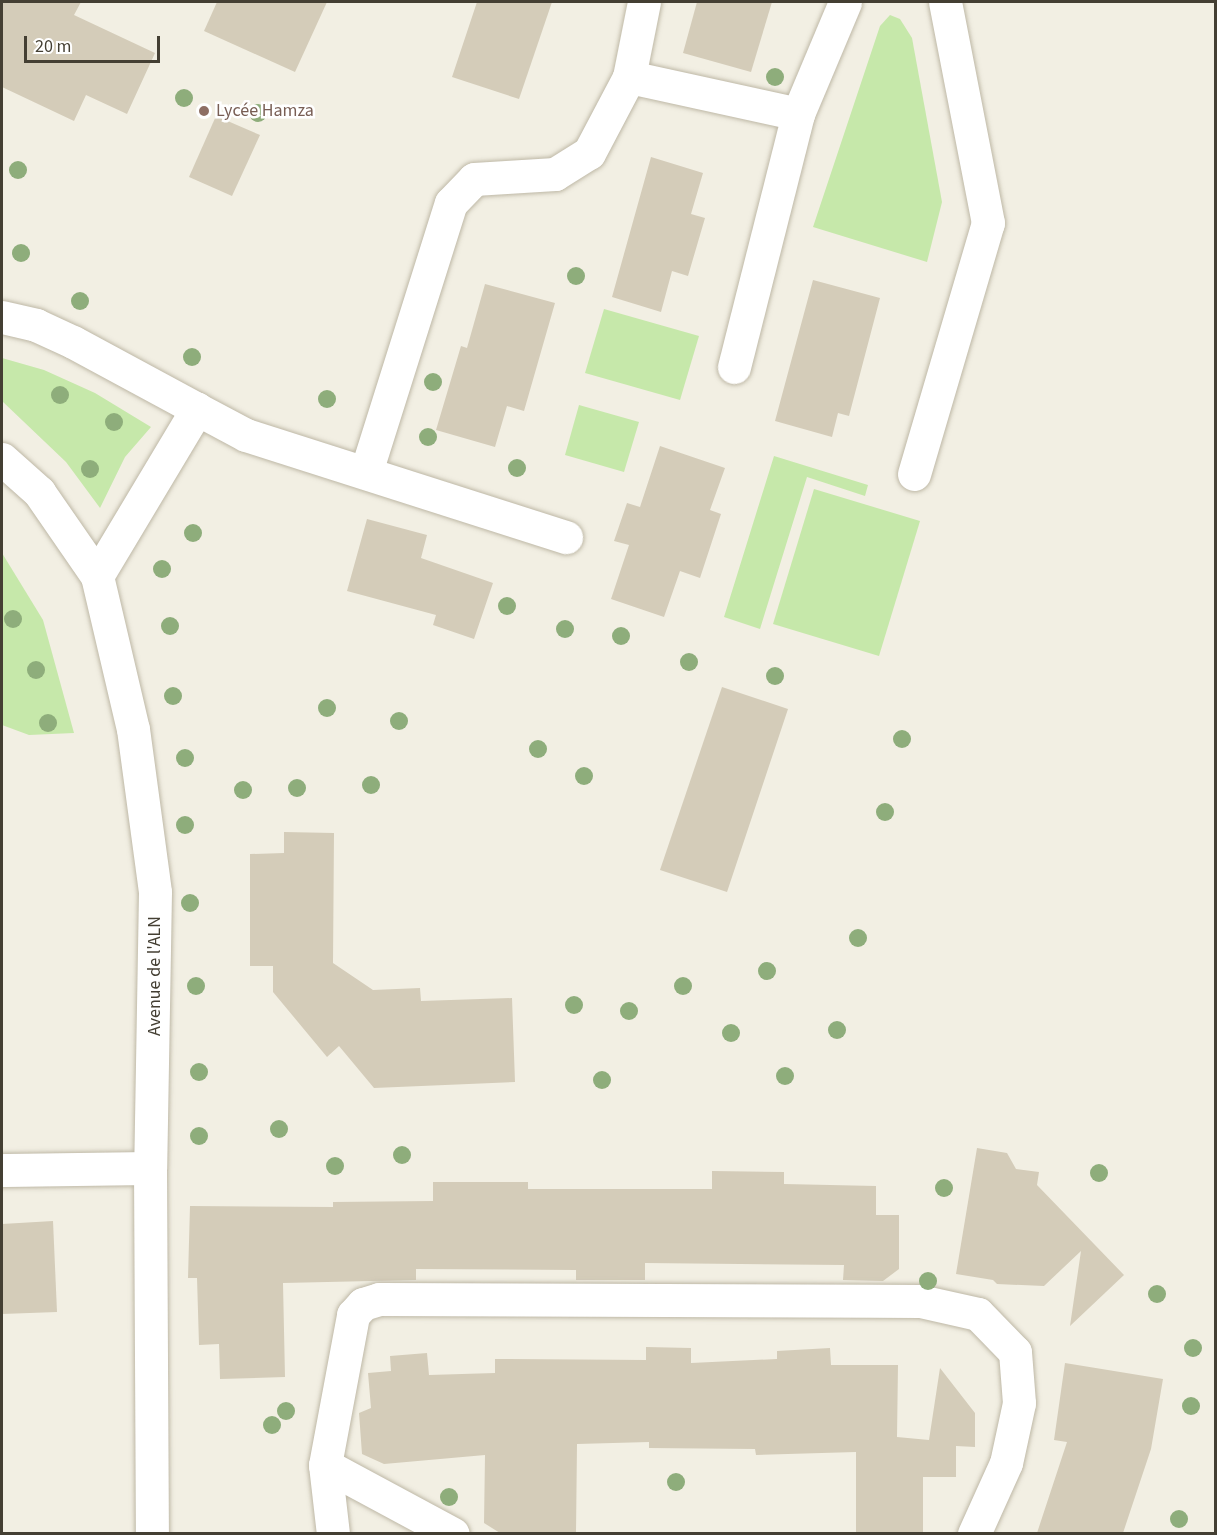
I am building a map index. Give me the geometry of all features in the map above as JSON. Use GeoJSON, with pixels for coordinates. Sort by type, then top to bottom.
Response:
{"type":"FeatureCollection","features":[{"type":"Feature","properties":{"kind":"street"},"geometry":{"type":"LineString","coordinates":[[366,472],[451,203],[474,179],[555,174],[589,153],[629,77],[644,2]]}},
{"type":"Feature","properties":{"kind":"street"},"geometry":{"type":"LineString","coordinates":[[734,368],[798,114],[845,2]]}},
{"type":"Feature","properties":{"kind":"street"},"geometry":{"type":"LineString","coordinates":[[914,474],[988,224],[945,2]]}},
{"type":"Feature","properties":{"kind":"street"},"geometry":{"type":"LineString","coordinates":[[629,77],[798,114]]}},
{"type":"Feature","properties":{"kind":"street"},"geometry":{"type":"LineString","coordinates":[[2,317],[36,325],[73,342],[246,435],[566,537]]}},
{"type":"Feature","properties":{"kind":"street"},"geometry":{"type":"LineString","coordinates":[[97,576],[197,410]]}},
{"type":"Feature","properties":{"kind":"street","name":"Avenue de l'ALN"},"geometry":{"type":"LineString","coordinates":[[2,459],[39,492],[97,576],[133,729],[155,892],[150,1168],[152,1533]]}},
{"type":"Feature","properties":{"kind":"street"},"geometry":{"type":"LineString","coordinates":[[2,1170],[150,1168]]}},
{"type":"Feature","properties":{"kind":"street"},"geometry":{"type":"LineString","coordinates":[[333,1533],[325,1465],[353,1315],[363,1304],[379,1299],[920,1301],[978,1314],[1015,1352],[1019,1403],[1008,1453],[974,1533]]}},
{"type":"Feature","properties":{"kind":"street"},"geometry":{"type":"LineString","coordinates":[[325,1465],[453,1533]]}},
{"type":"Feature","properties":{"kind":"green space"},"geometry":{"type":"Polygon","coordinates":[[[890,15],[900,19],[912,38],[942,202],[927,262],[813,227],[880,26],[890,15]]]}},
{"type":"Feature","properties":{"kind":"green space"},"geometry":{"type":"Polygon","coordinates":[[[604,309],[699,336],[680,400],[585,373],[604,309]]]}},
{"type":"Feature","properties":{"kind":"green space"},"geometry":{"type":"Polygon","coordinates":[[[2,358],[44,370],[95,393],[151,427],[125,457],[100,508],[66,462],[2,401],[2,358]]]}},
{"type":"Feature","properties":{"kind":"green space"},"geometry":{"type":"Polygon","coordinates":[[[579,405],[639,422],[624,472],[565,455],[579,405]]]}},
{"type":"Feature","properties":{"kind":"green space"},"geometry":{"type":"Polygon","coordinates":[[[774,456],[868,485],[865,496],[807,477],[760,629],[724,617],[774,456]]]}},
{"type":"Feature","properties":{"kind":"green space"},"geometry":{"type":"Polygon","coordinates":[[[814,489],[920,521],[879,656],[773,624],[814,489]]]}},
{"type":"Feature","properties":{"kind":"green space"},"geometry":{"type":"Polygon","coordinates":[[[2,553],[43,620],[74,733],[29,735],[2,725],[2,553]]]}},
{"type":"Feature","properties":{"kind":"building"},"geometry":{"type":"Polygon","coordinates":[[[2,2],[81,2],[74,15],[155,53],[127,114],[86,95],[74,121],[2,87],[2,2]]]}},
{"type":"Feature","properties":{"kind":"building"},"geometry":{"type":"Polygon","coordinates":[[[217,2],[327,2],[295,72],[204,31],[217,2]]]}},
{"type":"Feature","properties":{"kind":"building"},"geometry":{"type":"Polygon","coordinates":[[[477,2],[552,2],[519,99],[452,77],[477,2]]]}},
{"type":"Feature","properties":{"kind":"building"},"geometry":{"type":"Polygon","coordinates":[[[697,2],[772,2],[751,72],[683,53],[697,2]]]}},
{"type":"Feature","properties":{"kind":"building"},"geometry":{"type":"Polygon","coordinates":[[[216,116],[260,135],[232,196],[189,177],[216,116]]]}},
{"type":"Feature","properties":{"kind":"building"},"geometry":{"type":"Polygon","coordinates":[[[651,157],[703,173],[691,214],[705,218],[688,276],[672,271],[661,312],[612,297],[651,157]]]}},
{"type":"Feature","properties":{"kind":"building"},"geometry":{"type":"Polygon","coordinates":[[[813,280],[880,298],[849,416],[838,413],[832,437],[775,421],[813,280]]]}},
{"type":"Feature","properties":{"kind":"building"},"geometry":{"type":"Polygon","coordinates":[[[485,284],[555,303],[524,411],[507,406],[495,447],[436,430],[461,346],[467,348],[485,284]]]}},
{"type":"Feature","properties":{"kind":"building"},"geometry":{"type":"Polygon","coordinates":[[[660,446],[725,468],[710,510],[721,514],[700,578],[680,571],[664,617],[611,599],[629,545],[614,541],[627,503],[640,507],[660,446]]]}},
{"type":"Feature","properties":{"kind":"building"},"geometry":{"type":"Polygon","coordinates":[[[367,519],[427,535],[421,558],[493,583],[474,639],[433,625],[436,615],[347,591],[367,519]]]}},
{"type":"Feature","properties":{"kind":"building"},"geometry":{"type":"Polygon","coordinates":[[[722,687],[788,709],[727,892],[660,870],[722,687]]]}},
{"type":"Feature","properties":{"kind":"building"},"geometry":{"type":"Polygon","coordinates":[[[284,832],[334,833],[333,963],[373,990],[420,988],[421,1001],[512,998],[515,1082],[374,1088],[339,1046],[327,1057],[273,992],[273,966],[250,966],[250,854],[284,853],[284,832]]]}},
{"type":"Feature","properties":{"kind":"building"},"geometry":{"type":"Polygon","coordinates":[[[977,1148],[1007,1153],[1016,1169],[1039,1172],[1037,1185],[1124,1275],[1070,1326],[1081,1251],[1044,1286],[997,1284],[993,1280],[956,1274],[977,1148]]]}},
{"type":"Feature","properties":{"kind":"building"},"geometry":{"type":"Polygon","coordinates":[[[712,1171],[784,1172],[784,1184],[876,1186],[876,1215],[899,1215],[899,1269],[883,1281],[843,1280],[844,1265],[645,1263],[645,1280],[576,1280],[576,1270],[416,1269],[416,1280],[283,1283],[285,1377],[220,1379],[219,1344],[199,1345],[197,1278],[188,1278],[190,1206],[333,1207],[333,1202],[433,1201],[433,1182],[528,1182],[528,1189],[712,1189],[712,1171]]]}},
{"type":"Feature","properties":{"kind":"building"},"geometry":{"type":"Polygon","coordinates":[[[53,1221],[57,1312],[2,1314],[2,1224],[53,1221]]]}},
{"type":"Feature","properties":{"kind":"building"},"geometry":{"type":"Polygon","coordinates":[[[646,1347],[691,1348],[691,1363],[777,1359],[777,1351],[830,1348],[831,1365],[898,1365],[897,1437],[929,1440],[940,1368],[975,1413],[975,1447],[956,1446],[956,1477],[923,1477],[923,1533],[856,1533],[856,1452],[756,1455],[755,1449],[649,1448],[649,1442],[577,1444],[576,1533],[500,1533],[484,1523],[485,1455],[384,1464],[362,1454],[359,1413],[371,1408],[368,1373],[391,1371],[390,1356],[427,1353],[429,1375],[495,1373],[495,1359],[646,1360],[646,1347]]]}},
{"type":"Feature","properties":{"kind":"building"},"geometry":{"type":"Polygon","coordinates":[[[1065,1363],[1163,1379],[1151,1449],[1123,1533],[1037,1533],[1067,1442],[1054,1440],[1065,1363]]]}},
{"type":"Feature","properties":{"kind":"place","name":"Lycée Hamza"},"geometry":{"type":"Point","coordinates":[204,111]}}]}
